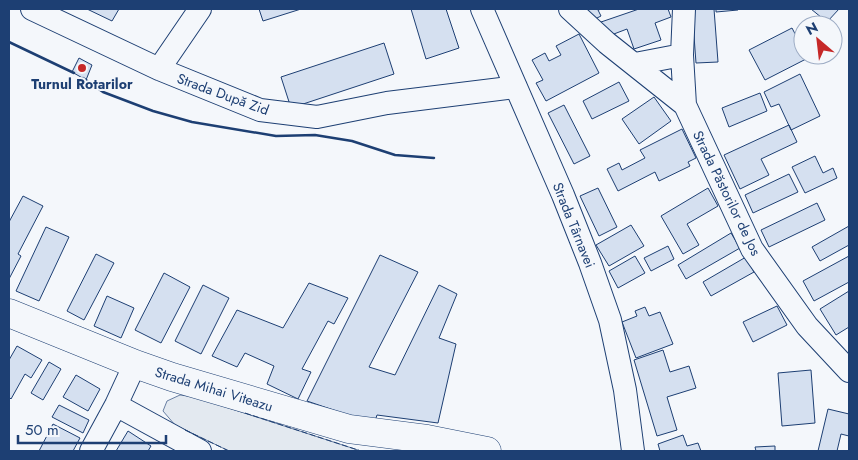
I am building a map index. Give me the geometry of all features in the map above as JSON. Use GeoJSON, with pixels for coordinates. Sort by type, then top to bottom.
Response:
{"type":"FeatureCollection","features":[{"type":"Feature","properties":{"kind":"main road","name":"Strada Mihai Viteazu"},"geometry":{"type":"LineString","coordinates":[[9,313],[135,364],[207,388],[349,429],[424,445],[487,451]]}},
{"type":"Feature","properties":{"kind":"street","name":"Strada După Zid"},"geometry":{"type":"LineString","coordinates":[[32,9],[159,70],[260,110],[317,117],[387,103],[516,87]]}},
{"type":"Feature","properties":{"kind":"street"},"geometry":{"type":"LineString","coordinates":[[159,70],[200,9]]}},
{"type":"Feature","properties":{"kind":"street","name":"Strada Târnavei"},"geometry":{"type":"LineString","coordinates":[[482,9],[563,195],[610,320],[625,390],[632,451]]}},
{"type":"Feature","properties":{"kind":"street","name":"Strada Păstorilor de Jos"},"geometry":{"type":"LineString","coordinates":[[570,9],[607,43],[685,105]]}},
{"type":"Feature","properties":{"kind":"street","name":"Strada Păstorilor de Jos"},"geometry":{"type":"LineString","coordinates":[[684,9],[682,55],[685,105],[752,249],[807,326],[849,371]]}},
{"type":"Feature","properties":{"kind":"street"},"geometry":{"type":"LineString","coordinates":[[635,64],[682,55]]}},
{"type":"Feature","properties":{"kind":"street"},"geometry":{"type":"LineString","coordinates":[[92,451],[135,364]]}},
{"type":"Feature","properties":{"kind":"street"},"geometry":{"type":"LineString","coordinates":[[116,405],[200,451]]}},
{"type":"Feature","properties":{"kind":"shaded area"},"geometry":{"type":"Polygon","coordinates":[[[180,395],[195,397],[361,451],[229,451],[175,425],[163,411],[167,401],[180,395]]]}},
{"type":"Feature","properties":{"kind":"building"},"geometry":{"type":"Polygon","coordinates":[[[87,9],[119,9],[112,21],[87,9]]]}},
{"type":"Feature","properties":{"kind":"building"},"geometry":{"type":"Polygon","coordinates":[[[259,9],[301,9],[263,21],[259,9]]]}},
{"type":"Feature","properties":{"kind":"building"},"geometry":{"type":"Polygon","coordinates":[[[411,9],[446,9],[459,48],[426,59],[411,9]]]}},
{"type":"Feature","properties":{"kind":"building"},"geometry":{"type":"Polygon","coordinates":[[[580,9],[602,9],[598,10],[601,16],[587,23],[580,9]]]}},
{"type":"Feature","properties":{"kind":"building"},"geometry":{"type":"Polygon","coordinates":[[[639,9],[668,9],[671,17],[655,23],[661,40],[634,49],[627,29],[606,37],[601,22],[639,9]]]}},
{"type":"Feature","properties":{"kind":"building"},"geometry":{"type":"Polygon","coordinates":[[[692,9],[714,9],[718,62],[696,63],[692,9]]]}},
{"type":"Feature","properties":{"kind":"building"},"geometry":{"type":"Polygon","coordinates":[[[716,9],[738,9],[738,10],[716,12],[716,9]]]}},
{"type":"Feature","properties":{"kind":"building"},"geometry":{"type":"Polygon","coordinates":[[[811,9],[839,9],[833,15],[818,15],[811,9]]]}},
{"type":"Feature","properties":{"kind":"building"},"geometry":{"type":"Polygon","coordinates":[[[792,28],[793,30],[794,65],[765,80],[749,50],[792,28]]]}},
{"type":"Feature","properties":{"kind":"building"},"geometry":{"type":"Polygon","coordinates":[[[579,34],[599,73],[546,101],[536,83],[543,80],[532,60],[545,53],[549,61],[561,55],[556,46],[579,34]]]}},
{"type":"Feature","properties":{"kind":"building"},"geometry":{"type":"Polygon","coordinates":[[[384,43],[394,74],[291,108],[281,77],[384,43]]]}},
{"type":"Feature","properties":{"kind":"building","name":"Turnul Rotarilor"},"geometry":{"type":"Polygon","coordinates":[[[79,58],[92,65],[86,80],[72,72],[79,58]]]}},
{"type":"Feature","properties":{"kind":"building"},"geometry":{"type":"Polygon","coordinates":[[[800,74],[820,116],[791,130],[779,104],[771,107],[764,92],[800,74]]]}},
{"type":"Feature","properties":{"kind":"building"},"geometry":{"type":"Polygon","coordinates":[[[619,82],[629,101],[592,119],[583,101],[619,82]]]}},
{"type":"Feature","properties":{"kind":"building"},"geometry":{"type":"Polygon","coordinates":[[[760,93],[767,111],[729,127],[722,108],[760,93]]]}},
{"type":"Feature","properties":{"kind":"building"},"geometry":{"type":"Polygon","coordinates":[[[654,97],[671,121],[639,144],[622,119],[654,97]]]}},
{"type":"Feature","properties":{"kind":"building"},"geometry":{"type":"Polygon","coordinates":[[[564,105],[590,156],[574,164],[548,113],[564,105]]]}},
{"type":"Feature","properties":{"kind":"building"},"geometry":{"type":"Polygon","coordinates":[[[789,125],[797,142],[761,159],[769,175],[740,189],[724,155],[789,125]]]}},
{"type":"Feature","properties":{"kind":"building"},"geometry":{"type":"Polygon","coordinates":[[[682,129],[696,158],[688,162],[690,166],[659,181],[655,172],[618,191],[607,169],[619,163],[622,170],[645,158],[640,150],[682,129]]]}},
{"type":"Feature","properties":{"kind":"building"},"geometry":{"type":"Polygon","coordinates":[[[815,156],[823,173],[833,168],[837,178],[805,193],[792,167],[815,156]]]}},
{"type":"Feature","properties":{"kind":"building"},"geometry":{"type":"Polygon","coordinates":[[[789,174],[798,192],[753,213],[745,195],[789,174]]]}},
{"type":"Feature","properties":{"kind":"building"},"geometry":{"type":"Polygon","coordinates":[[[598,188],[617,227],[599,236],[580,196],[598,188]]]}},
{"type":"Feature","properties":{"kind":"building"},"geometry":{"type":"Polygon","coordinates":[[[708,188],[718,206],[687,224],[699,245],[683,254],[661,216],[708,188]]]}},
{"type":"Feature","properties":{"kind":"building"},"geometry":{"type":"Polygon","coordinates":[[[23,196],[43,206],[18,254],[21,256],[9,279],[9,222],[23,196]]]}},
{"type":"Feature","properties":{"kind":"building"},"geometry":{"type":"Polygon","coordinates":[[[817,203],[825,220],[769,247],[761,230],[817,203]]]}},
{"type":"Feature","properties":{"kind":"building"},"geometry":{"type":"Polygon","coordinates":[[[631,225],[644,246],[609,266],[596,245],[631,225]]]}},
{"type":"Feature","properties":{"kind":"building"},"geometry":{"type":"Polygon","coordinates":[[[849,226],[849,245],[820,261],[812,247],[849,226]]]}},
{"type":"Feature","properties":{"kind":"building"},"geometry":{"type":"Polygon","coordinates":[[[46,227],[69,237],[39,301],[16,291],[46,227]]]}},
{"type":"Feature","properties":{"kind":"building"},"geometry":{"type":"Polygon","coordinates":[[[731,233],[740,248],[686,279],[678,265],[731,233]]]}},
{"type":"Feature","properties":{"kind":"building"},"geometry":{"type":"Polygon","coordinates":[[[668,246],[674,259],[651,271],[644,258],[668,246]]]}},
{"type":"Feature","properties":{"kind":"building"},"geometry":{"type":"Polygon","coordinates":[[[96,254],[114,263],[84,320],[67,311],[96,254]]]}},
{"type":"Feature","properties":{"kind":"building"},"geometry":{"type":"Polygon","coordinates":[[[380,255],[418,272],[369,367],[395,375],[439,285],[457,294],[439,338],[456,344],[438,423],[377,415],[374,424],[307,401],[380,255]]]}},
{"type":"Feature","properties":{"kind":"building"},"geometry":{"type":"Polygon","coordinates":[[[635,256],[645,273],[618,288],[609,271],[635,256]]]}},
{"type":"Feature","properties":{"kind":"building"},"geometry":{"type":"Polygon","coordinates":[[[849,256],[849,282],[814,301],[803,281],[849,256]]]}},
{"type":"Feature","properties":{"kind":"building"},"geometry":{"type":"Polygon","coordinates":[[[746,257],[754,272],[711,296],[703,282],[746,257]]]}},
{"type":"Feature","properties":{"kind":"building"},"geometry":{"type":"Polygon","coordinates":[[[164,273],[190,287],[161,343],[135,330],[164,273]]]}},
{"type":"Feature","properties":{"kind":"building"},"geometry":{"type":"Polygon","coordinates":[[[309,283],[348,298],[334,324],[328,321],[302,369],[311,372],[298,399],[267,384],[274,366],[245,353],[237,367],[212,356],[237,310],[283,328],[309,283]]]}},
{"type":"Feature","properties":{"kind":"building"},"geometry":{"type":"Polygon","coordinates":[[[203,285],[229,298],[201,354],[175,341],[203,285]]]}},
{"type":"Feature","properties":{"kind":"building"},"geometry":{"type":"Polygon","coordinates":[[[849,291],[849,327],[836,335],[820,309],[849,291]]]}},
{"type":"Feature","properties":{"kind":"building"},"geometry":{"type":"Polygon","coordinates":[[[107,296],[134,308],[121,338],[94,326],[107,296]]]}},
{"type":"Feature","properties":{"kind":"building"},"geometry":{"type":"Polygon","coordinates":[[[777,306],[787,325],[753,342],[743,322],[777,306]]]}},
{"type":"Feature","properties":{"kind":"building"},"geometry":{"type":"Polygon","coordinates":[[[645,307],[649,316],[660,312],[673,344],[636,358],[622,322],[637,316],[635,311],[645,307]]]}},
{"type":"Feature","properties":{"kind":"building"},"geometry":{"type":"Polygon","coordinates":[[[17,346],[42,360],[31,378],[25,374],[11,399],[9,397],[9,360],[17,346]]]}},
{"type":"Feature","properties":{"kind":"building"},"geometry":{"type":"Polygon","coordinates":[[[663,350],[670,372],[689,366],[696,388],[667,397],[677,430],[657,436],[634,360],[663,350]]]}},
{"type":"Feature","properties":{"kind":"building"},"geometry":{"type":"Polygon","coordinates":[[[49,362],[61,369],[43,400],[31,393],[49,362]]]}},
{"type":"Feature","properties":{"kind":"building"},"geometry":{"type":"Polygon","coordinates":[[[811,370],[815,423],[782,426],[778,373],[811,370]]]}},
{"type":"Feature","properties":{"kind":"building"},"geometry":{"type":"Polygon","coordinates":[[[76,375],[100,389],[88,411],[63,397],[76,375]]]}},
{"type":"Feature","properties":{"kind":"building"},"geometry":{"type":"Polygon","coordinates":[[[59,405],[89,420],[83,433],[52,417],[59,405]]]}},
{"type":"Feature","properties":{"kind":"building"},"geometry":{"type":"Polygon","coordinates":[[[828,409],[849,414],[849,436],[841,434],[837,451],[818,451],[828,409]]]}},
{"type":"Feature","properties":{"kind":"building"},"geometry":{"type":"Polygon","coordinates":[[[53,424],[80,438],[73,451],[39,451],[53,424]]]}},
{"type":"Feature","properties":{"kind":"building"},"geometry":{"type":"Polygon","coordinates":[[[128,431],[151,446],[148,451],[116,451],[128,431]]]}},
{"type":"Feature","properties":{"kind":"building"},"geometry":{"type":"Polygon","coordinates":[[[683,435],[687,446],[698,443],[701,451],[660,451],[658,444],[683,435]]]}},
{"type":"Feature","properties":{"kind":"building"},"geometry":{"type":"Polygon","coordinates":[[[775,446],[775,451],[756,451],[755,447],[775,446]]]}},
{"type":"Feature","properties":{"kind":"fence"},"geometry":{"type":"LineString","coordinates":[[245,413],[361,451]]}},
{"type":"Feature","properties":{"kind":"fence"},"geometry":{"type":"LineString","coordinates":[[185,430],[229,451]]}},
{"type":"Feature","properties":{"kind":"wall"},"geometry":{"type":"LineString","coordinates":[[9,42],[74,73]]}},
{"type":"Feature","properties":{"kind":"wall"},"geometry":{"type":"LineString","coordinates":[[83,78],[103,92],[153,111],[192,122],[276,136],[315,135],[352,141],[395,155],[434,158]]}},
{"type":"Feature","properties":{"kind":"place","name":"Turnul Rotarilor"},"geometry":{"type":"Point","coordinates":[82,68]}}]}
